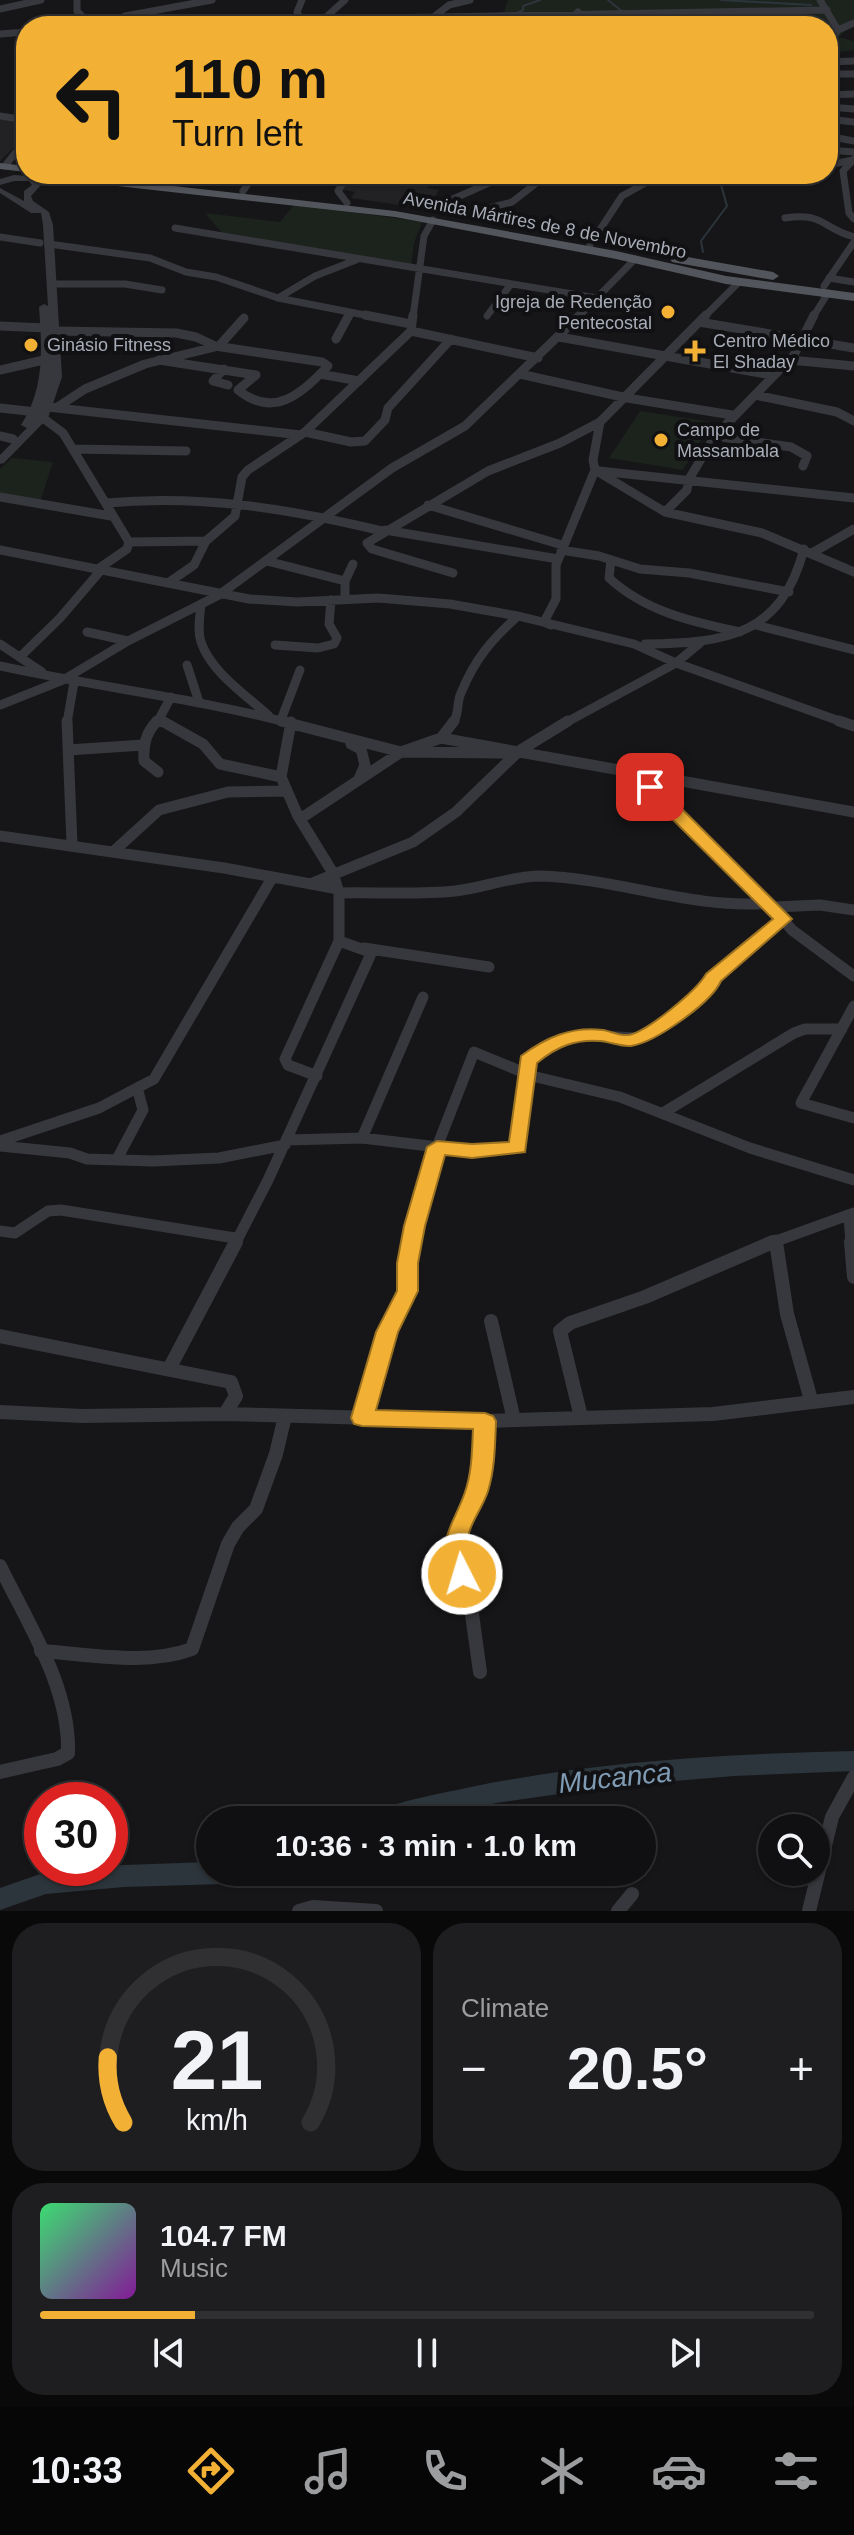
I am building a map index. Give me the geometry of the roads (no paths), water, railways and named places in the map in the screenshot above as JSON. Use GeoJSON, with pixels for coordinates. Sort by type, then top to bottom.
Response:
{"type":"FeatureCollection","features":[{"type":"Feature","properties":{"kind":"main road","name":"Avenida Mártires de 8 de Novembro"},"geometry":{"type":"LineString","coordinates":[[139,184],[310,202],[433,220],[692,273],[827,286],[854,294]]}},
{"type":"Feature","properties":{"kind":"main road","name":"Avenida Mártires de 8 de Novembro"},"geometry":{"type":"LineString","coordinates":[[175,184],[466,218],[590,245],[707,263],[748,279]]}},
{"type":"Feature","properties":{"kind":"main road"},"geometry":{"type":"LineString","coordinates":[[692,273],[711,274],[718,270],[707,263]]}},
{"type":"Feature","properties":{"kind":"street"},"geometry":{"type":"LineString","coordinates":[[0,9],[41,0]]}},
{"type":"Feature","properties":{"kind":"street"},"geometry":{"type":"LineString","coordinates":[[170,16],[181,5],[192,0]]}},
{"type":"Feature","properties":{"kind":"street"},"geometry":{"type":"LineString","coordinates":[[130,16],[212,0]]}},
{"type":"Feature","properties":{"kind":"street"},"geometry":{"type":"LineString","coordinates":[[328,16],[345,0]]}},
{"type":"Feature","properties":{"kind":"street"},"geometry":{"type":"LineString","coordinates":[[435,15],[449,5],[470,0]]}},
{"type":"Feature","properties":{"kind":"street"},"geometry":{"type":"LineString","coordinates":[[820,0],[830,16]]}},
{"type":"Feature","properties":{"kind":"street"},"geometry":{"type":"LineString","coordinates":[[399,16],[827,10]]}},
{"type":"Feature","properties":{"kind":"street"},"geometry":{"type":"LineString","coordinates":[[668,11],[680,16]]}},
{"type":"Feature","properties":{"kind":"street"},"geometry":{"type":"LineString","coordinates":[[574,16],[578,12]]}},
{"type":"Feature","properties":{"kind":"street"},"geometry":{"type":"LineString","coordinates":[[838,30],[854,23]]}},
{"type":"Feature","properties":{"kind":"street"},"geometry":{"type":"LineString","coordinates":[[2,168],[16,153]]}},
{"type":"Feature","properties":{"kind":"street"},"geometry":{"type":"LineString","coordinates":[[854,159],[843,171],[851,195],[849,213],[854,219]]}},
{"type":"Feature","properties":{"kind":"street"},"geometry":{"type":"LineString","coordinates":[[0,190],[15,193],[32,184]]}},
{"type":"Feature","properties":{"kind":"street"},"geometry":{"type":"LineString","coordinates":[[33,184],[27,196],[29,202],[45,212],[44,243],[51,330],[58,368],[52,408]]}},
{"type":"Feature","properties":{"kind":"street"},"geometry":{"type":"LineString","coordinates":[[243,191],[248,184]]}},
{"type":"Feature","properties":{"kind":"street"},"geometry":{"type":"LineString","coordinates":[[343,184],[338,191],[347,203]]}},
{"type":"Feature","properties":{"kind":"street"},"geometry":{"type":"LineString","coordinates":[[487,184],[444,203],[466,218],[512,202],[535,184]]}},
{"type":"Feature","properties":{"kind":"street"},"geometry":{"type":"LineString","coordinates":[[590,245],[622,196],[644,184]]}},
{"type":"Feature","properties":{"kind":"street"},"geometry":{"type":"LineString","coordinates":[[0,190],[35,213],[52,284],[46,382],[39,415],[0,461]]}},
{"type":"Feature","properties":{"kind":"street"},"geometry":{"type":"LineString","coordinates":[[665,512],[687,490],[689,479],[732,415],[790,360],[854,240],[836,232],[818,216],[804,214],[785,218]]}},
{"type":"Feature","properties":{"kind":"street"},"geometry":{"type":"LineString","coordinates":[[168,583],[194,565],[206,541],[231,521],[242,477],[248,470],[303,434],[411,327],[417,269],[424,236],[433,220]]}},
{"type":"Feature","properties":{"kind":"street"},"geometry":{"type":"LineString","coordinates":[[175,228],[597,298]]}},
{"type":"Feature","properties":{"kind":"street"},"geometry":{"type":"LineString","coordinates":[[0,237],[150,258],[186,272],[216,277],[278,298],[538,358]]}},
{"type":"Feature","properties":{"kind":"street"},"geometry":{"type":"LineString","coordinates":[[278,298],[315,276],[359,259]]}},
{"type":"Feature","properties":{"kind":"street"},"geometry":{"type":"LineString","coordinates":[[0,705],[68,681],[128,641],[219,595],[328,518],[392,468],[465,426],[538,358],[635,259]]}},
{"type":"Feature","properties":{"kind":"street"},"geometry":{"type":"LineString","coordinates":[[453,573],[367,546],[383,531],[488,471],[560,443],[600,422],[699,322],[748,279]]}},
{"type":"Feature","properties":{"kind":"street"},"geometry":{"type":"LineString","coordinates":[[827,286],[854,282]]}},
{"type":"Feature","properties":{"kind":"street"},"geometry":{"type":"LineString","coordinates":[[52,284],[125,284],[162,290]]}},
{"type":"Feature","properties":{"kind":"street"},"geometry":{"type":"LineString","coordinates":[[487,316],[511,284]]}},
{"type":"Feature","properties":{"kind":"street"},"geometry":{"type":"LineString","coordinates":[[336,339],[350,314]]}},
{"type":"Feature","properties":{"kind":"street"},"geometry":{"type":"LineString","coordinates":[[0,451],[39,415],[85,389],[159,360],[219,346],[244,318]]}},
{"type":"Feature","properties":{"kind":"street"},"geometry":{"type":"LineString","coordinates":[[699,322],[854,348]]}},
{"type":"Feature","properties":{"kind":"street"},"geometry":{"type":"LineString","coordinates":[[0,326],[176,333],[219,346],[325,363],[328,366],[293,397],[279,404],[264,405],[238,390],[256,375],[159,360]]}},
{"type":"Feature","properties":{"kind":"street"},"geometry":{"type":"LineString","coordinates":[[559,337],[772,375]]}},
{"type":"Feature","properties":{"kind":"street"},"geometry":{"type":"LineString","coordinates":[[52,408],[303,434],[351,442],[365,441],[385,420],[388,408],[451,339]]}},
{"type":"Feature","properties":{"kind":"street"},"geometry":{"type":"LineString","coordinates":[[0,370],[48,359]]}},
{"type":"Feature","properties":{"kind":"street"},"geometry":{"type":"LineString","coordinates":[[790,360],[854,366]]}},
{"type":"Feature","properties":{"kind":"street"},"geometry":{"type":"LineString","coordinates":[[224,369],[213,381],[228,385]]}},
{"type":"Feature","properties":{"kind":"street"},"geometry":{"type":"LineString","coordinates":[[320,374],[359,381]]}},
{"type":"Feature","properties":{"kind":"street"},"geometry":{"type":"LineString","coordinates":[[520,374],[627,398],[732,415]]}},
{"type":"Feature","properties":{"kind":"street"},"geometry":{"type":"LineString","coordinates":[[755,395],[852,417]]}},
{"type":"Feature","properties":{"kind":"street"},"geometry":{"type":"LineString","coordinates":[[0,408],[39,415],[63,433],[129,542]]}},
{"type":"Feature","properties":{"kind":"street"},"geometry":{"type":"LineString","coordinates":[[544,622],[557,605],[559,593],[555,578],[560,552],[595,470],[592,457],[601,440],[600,422]]}},
{"type":"Feature","properties":{"kind":"street"},"geometry":{"type":"LineString","coordinates":[[0,436],[13,439]]}},
{"type":"Feature","properties":{"kind":"street"},"geometry":{"type":"LineString","coordinates":[[715,436],[791,447],[807,456],[803,466]]}},
{"type":"Feature","properties":{"kind":"street"},"geometry":{"type":"LineString","coordinates":[[73,449],[186,451]]}},
{"type":"Feature","properties":{"kind":"street"},"geometry":{"type":"LineString","coordinates":[[595,470],[854,498]]}},
{"type":"Feature","properties":{"kind":"street"},"geometry":{"type":"LineString","coordinates":[[595,470],[665,512],[741,526],[854,572]]}},
{"type":"Feature","properties":{"kind":"street"},"geometry":{"type":"LineString","coordinates":[[0,497],[111,516]]}},
{"type":"Feature","properties":{"kind":"street"},"geometry":{"type":"LineString","coordinates":[[106,503],[162,497],[237,503],[328,518],[383,531],[560,552],[611,560],[640,569],[689,573],[789,592]]}},
{"type":"Feature","properties":{"kind":"street"},"geometry":{"type":"LineString","coordinates":[[428,505],[560,552]]}},
{"type":"Feature","properties":{"kind":"street"},"geometry":{"type":"LineString","coordinates":[[0,550],[219,595],[297,602],[378,598],[438,603],[544,622],[585,639],[609,644],[680,643],[744,633],[789,592],[808,551],[854,529]]}},
{"type":"Feature","properties":{"kind":"street"},"geometry":{"type":"LineString","coordinates":[[129,542],[206,541]]}},
{"type":"Feature","properties":{"kind":"street"},"geometry":{"type":"LineString","coordinates":[[21,656],[60,618],[100,569],[127,549],[129,542]]}},
{"type":"Feature","properties":{"kind":"street"},"geometry":{"type":"LineString","coordinates":[[611,560],[609,578],[620,590],[638,600],[700,622],[744,633]]}},
{"type":"Feature","properties":{"kind":"street"},"geometry":{"type":"LineString","coordinates":[[267,561],[345,581]]}},
{"type":"Feature","properties":{"kind":"street"},"geometry":{"type":"LineString","coordinates":[[345,599],[345,581],[353,564]]}},
{"type":"Feature","properties":{"kind":"street"},"geometry":{"type":"LineString","coordinates":[[275,645],[318,648],[334,644],[337,638],[329,624],[331,600]]}},
{"type":"Feature","properties":{"kind":"street"},"geometry":{"type":"LineString","coordinates":[[201,604],[200,638],[204,648],[216,665],[270,716]]}},
{"type":"Feature","properties":{"kind":"street"},"geometry":{"type":"LineString","coordinates":[[441,738],[458,716],[459,696],[486,644],[518,616]]}},
{"type":"Feature","properties":{"kind":"street"},"geometry":{"type":"LineString","coordinates":[[680,643],[700,622]]}},
{"type":"Feature","properties":{"kind":"street"},"geometry":{"type":"LineString","coordinates":[[756,625],[854,650]]}},
{"type":"Feature","properties":{"kind":"street"},"geometry":{"type":"LineString","coordinates":[[721,628],[732,635]]}},
{"type":"Feature","properties":{"kind":"street"},"geometry":{"type":"LineString","coordinates":[[87,632],[128,641]]}},
{"type":"Feature","properties":{"kind":"street"},"geometry":{"type":"LineString","coordinates":[[310,884],[413,842],[456,812],[519,751],[581,713],[676,663],[680,656],[703,641]]}},
{"type":"Feature","properties":{"kind":"street"},"geometry":{"type":"LineString","coordinates":[[0,644],[45,675]]}},
{"type":"Feature","properties":{"kind":"street"},"geometry":{"type":"LineString","coordinates":[[634,644],[676,663],[854,726]]}},
{"type":"Feature","properties":{"kind":"street"},"geometry":{"type":"LineString","coordinates":[[187,665],[199,702]]}},
{"type":"Feature","properties":{"kind":"street"},"geometry":{"type":"LineString","coordinates":[[0,666],[270,716],[338,738],[401,752],[450,755],[519,751]]}},
{"type":"Feature","properties":{"kind":"street"},"geometry":{"type":"LineString","coordinates":[[300,670],[286,721],[281,777],[300,819],[333,873],[339,891],[339,941],[285,1059],[288,1065],[317,1076]]}},
{"type":"Feature","properties":{"kind":"street"},"geometry":{"type":"LineString","coordinates":[[68,681],[72,844]]}},
{"type":"Feature","properties":{"kind":"street"},"geometry":{"type":"LineString","coordinates":[[158,772],[144,761],[143,745],[171,697]]}},
{"type":"Feature","properties":{"kind":"street"},"geometry":{"type":"LineString","coordinates":[[159,719],[203,744],[220,764],[281,777]]}},
{"type":"Feature","properties":{"kind":"street"},"geometry":{"type":"LineString","coordinates":[[338,738],[361,749],[365,765],[359,779]]}},
{"type":"Feature","properties":{"kind":"street"},"geometry":{"type":"LineString","coordinates":[[300,819],[359,779],[383,767],[401,752],[441,738],[854,812]]}},
{"type":"Feature","properties":{"kind":"street"},"geometry":{"type":"LineString","coordinates":[[68,750],[143,745]]}},
{"type":"Feature","properties":{"kind":"street"},"geometry":{"type":"LineString","coordinates":[[639,775],[803,939],[854,976]]}},
{"type":"Feature","properties":{"kind":"street"},"geometry":{"type":"LineString","coordinates":[[114,851],[159,810],[228,792],[286,791]]}},
{"type":"Feature","properties":{"kind":"street"},"geometry":{"type":"LineString","coordinates":[[0,836],[72,844],[339,891],[454,891],[537,876],[599,882],[663,897],[749,905],[820,905],[854,910]]}},
{"type":"Feature","properties":{"kind":"street"},"geometry":{"type":"LineString","coordinates":[[0,1143],[99,1108],[138,1091],[154,1079],[272,878]]}},
{"type":"Feature","properties":{"kind":"street"},"geometry":{"type":"LineString","coordinates":[[0,1143],[70,1153],[87,1159],[200,1160],[285,1143],[362,1138],[472,1151],[518,1147],[528,1060],[549,1044],[575,1036],[599,1035],[628,1041],[637,1038],[691,1004],[708,989],[713,978],[783,919]]}},
{"type":"Feature","properties":{"kind":"street"},"geometry":{"type":"LineString","coordinates":[[339,941],[364,948],[489,967]]}},
{"type":"Feature","properties":{"kind":"street"},"geometry":{"type":"LineString","coordinates":[[169,1369],[212,1291],[235,1238],[317,1076],[370,956],[364,948]]}},
{"type":"Feature","properties":{"kind":"street"},"geometry":{"type":"LineString","coordinates":[[362,1138],[423,997]]}},
{"type":"Feature","properties":{"kind":"street"},"geometry":{"type":"LineString","coordinates":[[854,1006],[801,1103],[854,1118]]}},
{"type":"Feature","properties":{"kind":"street"},"geometry":{"type":"LineString","coordinates":[[663,1113],[794,1033],[805,1029],[842,1029]]}},
{"type":"Feature","properties":{"kind":"street"},"geometry":{"type":"LineString","coordinates":[[362,1418],[387,1332],[407,1291],[407,1263],[414,1226],[437,1147],[474,1052],[525,1073],[596,1090],[750,1148],[854,1180]]}},
{"type":"Feature","properties":{"kind":"street"},"geometry":{"type":"LineString","coordinates":[[117,1159],[143,1110],[138,1091]]}},
{"type":"Feature","properties":{"kind":"street"},"geometry":{"type":"LineString","coordinates":[[0,1231],[15,1233],[39,1215],[61,1210],[235,1238]]}},
{"type":"Feature","properties":{"kind":"street"},"geometry":{"type":"LineString","coordinates":[[581,1417],[561,1345],[560,1331],[570,1323],[645,1297],[776,1240],[852,1214],[854,1277]]}},
{"type":"Feature","properties":{"kind":"street"},"geometry":{"type":"LineString","coordinates":[[776,1240],[787,1314],[811,1400]]}},
{"type":"Feature","properties":{"kind":"street"},"geometry":{"type":"LineString","coordinates":[[491,1321],[514,1420]]}},
{"type":"Feature","properties":{"kind":"street"},"geometry":{"type":"LineString","coordinates":[[0,1336],[231,1382],[236,1396],[225,1414]]}},
{"type":"Feature","properties":{"kind":"street"},"geometry":{"type":"LineString","coordinates":[[0,1412],[82,1416],[225,1414],[485,1421],[713,1414],[854,1397]]}},
{"type":"Feature","properties":{"kind":"street"},"geometry":{"type":"LineString","coordinates":[[41,1651],[181,1656],[192,1649],[228,1544],[238,1527],[256,1509],[276,1454],[285,1416]]}},
{"type":"Feature","properties":{"kind":"street"},"geometry":{"type":"LineString","coordinates":[[480,1672],[471,1607],[455,1544],[464,1515],[476,1495],[482,1469],[485,1421]]}},
{"type":"Feature","properties":{"kind":"street"},"geometry":{"type":"LineString","coordinates":[[0,1566],[41,1651],[70,1743],[68,1753],[57,1759],[0,1772]]}},
{"type":"Feature","properties":{"kind":"street"},"geometry":{"type":"LineString","coordinates":[[809,1911],[832,1817],[854,1777]]}},
{"type":"Feature","properties":{"kind":"street"},"geometry":{"type":"LineString","coordinates":[[618,1911],[632,1894]]}},
{"type":"Feature","properties":{"kind":"street"},"geometry":{"type":"LineString","coordinates":[[299,1911],[313,1907],[376,1911]]}},
{"type":"Feature","properties":{"kind":"waterway"},"geometry":{"type":"LineString","coordinates":[[515,14],[523,10],[523,6],[540,0]]}},
{"type":"Feature","properties":{"kind":"waterway"},"geometry":{"type":"LineString","coordinates":[[608,0],[623,12]]}},
{"type":"Feature","properties":{"kind":"waterway"},"geometry":{"type":"LineString","coordinates":[[721,0],[811,5]]}},
{"type":"Feature","properties":{"kind":"waterway"},"geometry":{"type":"LineString","coordinates":[[703,252],[701,241],[727,206],[721,184]]}},
{"type":"Feature","properties":{"kind":"waterway","name":"Mucanca"},"geometry":{"type":"LineString","coordinates":[[433,1806],[615,1775],[734,1765],[854,1761]]}},
{"type":"Feature","properties":{"kind":"waterway","name":"Mucanca"},"geometry":{"type":"LineString","coordinates":[[0,1899],[46,1883],[196,1874]]}},
{"type":"Feature","properties":{"kind":"place","name":"Igreja de Redenção Pentecostal"},"geometry":{"type":"Point","coordinates":[668,312]}},
{"type":"Feature","properties":{"kind":"place","name":"Ginásio Fitness"},"geometry":{"type":"Point","coordinates":[31,345]}},
{"type":"Feature","properties":{"kind":"place","name":"Centro Médico El Shaday"},"geometry":{"type":"Point","coordinates":[695,351]}},
{"type":"Feature","properties":{"kind":"place","name":"Campo de Massambala"},"geometry":{"type":"Point","coordinates":[661,440]}}]}
